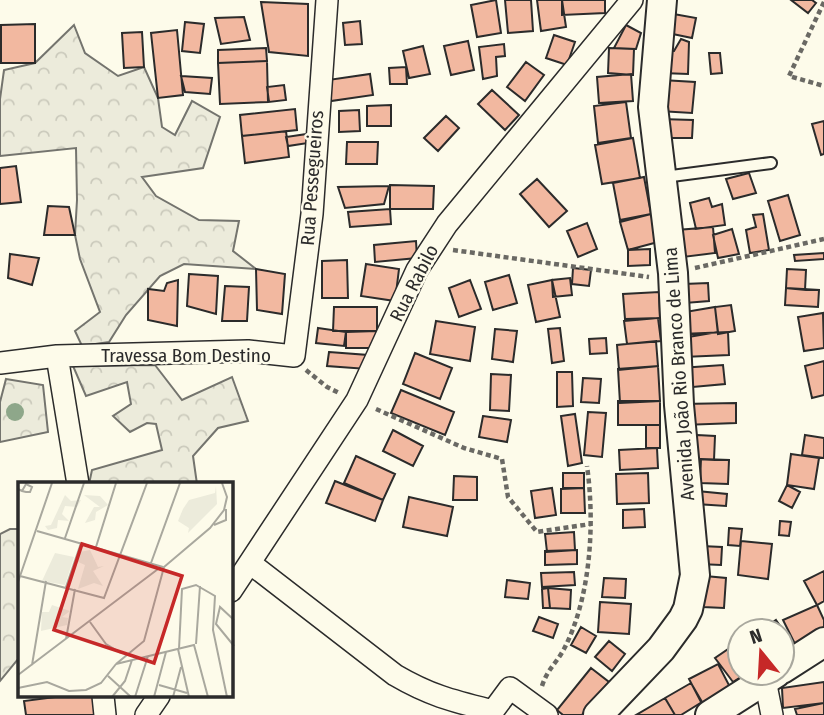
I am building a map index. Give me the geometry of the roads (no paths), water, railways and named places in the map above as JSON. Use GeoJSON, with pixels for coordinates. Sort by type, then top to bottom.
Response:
{"type":"FeatureCollection","features":[{"type":"Feature","properties":{"kind":"main road","name":"Avenida João Rio Branco de Lima"},"geometry":{"type":"LineString","coordinates":[[597,715],[661,649],[682,620],[691,595],[695,560],[679,405],[674,277],[653,107],[662,0]]}},
{"type":"Feature","properties":{"kind":"main road"},"geometry":{"type":"LineString","coordinates":[[796,660],[824,642]]}},
{"type":"Feature","properties":{"kind":"main road"},"geometry":{"type":"LineString","coordinates":[[709,715],[753,687]]}},
{"type":"Feature","properties":{"kind":"street","name":"Rua Pessegueiros"},"geometry":{"type":"LineString","coordinates":[[294,356],[312,214],[327,0]]}},
{"type":"Feature","properties":{"kind":"street","name":"Rua Rabilo"},"geometry":{"type":"LineString","coordinates":[[233,588],[357,400],[402,300],[431,247],[447,224],[632,0]]}},
{"type":"Feature","properties":{"kind":"street","name":"Travessa Bom Destino"},"geometry":{"type":"LineString","coordinates":[[0,363],[57,356],[248,351],[294,356]]}},
{"type":"Feature","properties":{"kind":"street"},"geometry":{"type":"LineString","coordinates":[[57,356],[78,482]]}},
{"type":"Feature","properties":{"kind":"street"},"geometry":{"type":"LineString","coordinates":[[250,563],[395,675],[441,699],[493,711],[510,688],[541,711]]}},
{"type":"Feature","properties":{"kind":"street"},"geometry":{"type":"LineString","coordinates":[[772,715],[773,687]]}},
{"type":"Feature","properties":{"kind":"street"},"geometry":{"type":"LineString","coordinates":[[146,715],[158,698]]}},
{"type":"Feature","properties":{"kind":"lane"},"geometry":{"type":"LineString","coordinates":[[661,177],[771,163]]}}]}
